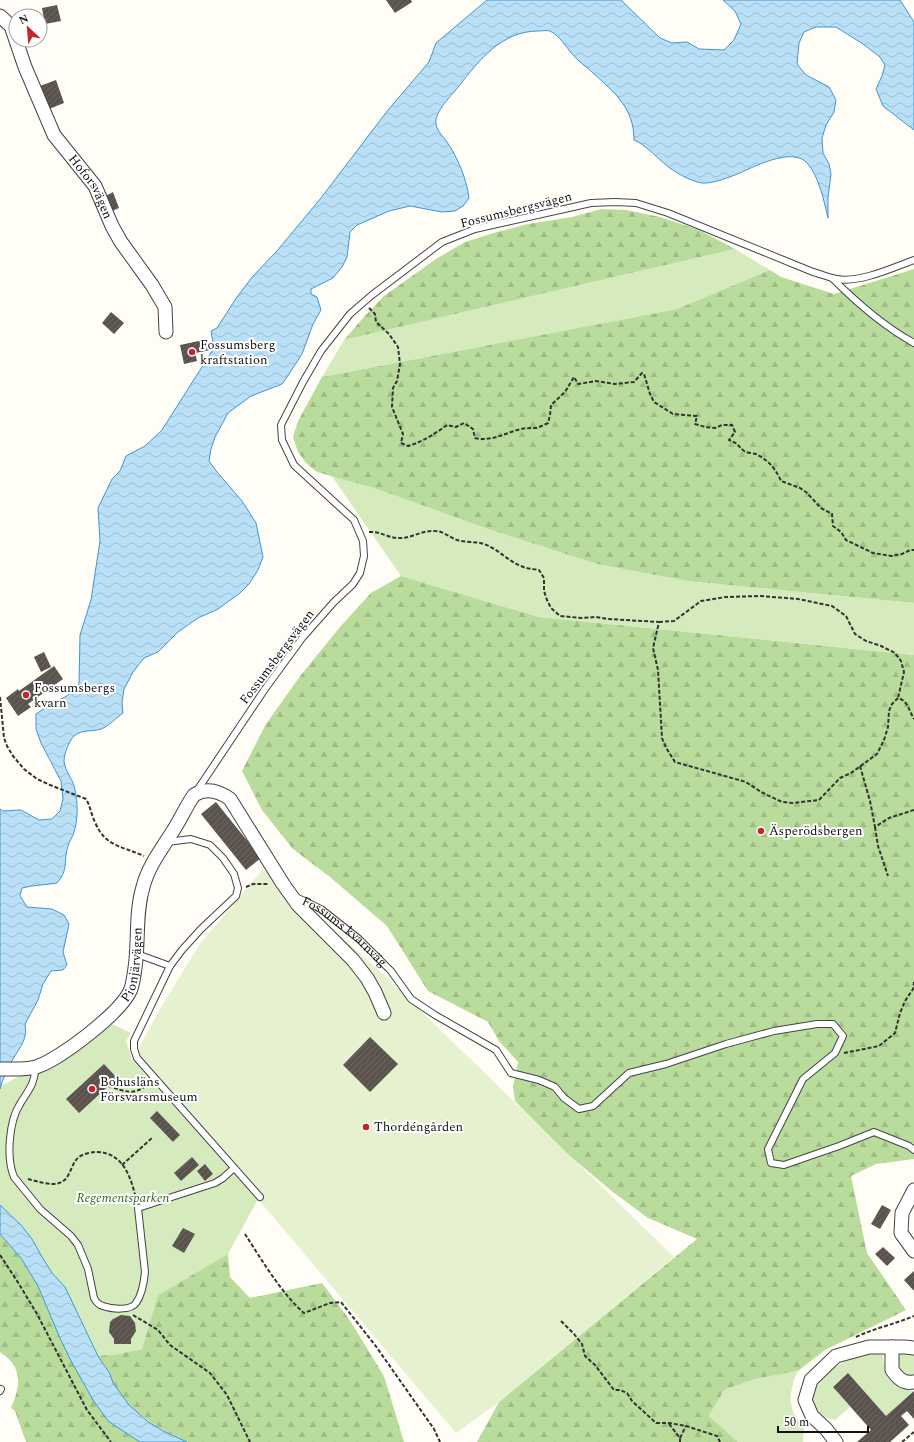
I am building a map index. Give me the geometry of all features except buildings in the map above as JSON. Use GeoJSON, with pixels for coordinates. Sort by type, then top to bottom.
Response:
{"type":"FeatureCollection","features":[{"type":"Feature","properties":{"kind":"street","name":"Hoforsvägen"},"geometry":{"type":"LineString","coordinates":[[0,16],[11,26],[25,67],[54,135],[95,186],[118,237],[152,285],[164,307],[166,332]]}},
{"type":"Feature","properties":{"kind":"street","name":"Fossums kvarnväg"},"geometry":{"type":"LineString","coordinates":[[194,795],[200,791],[210,790],[221,792],[230,799],[292,896]]}},
{"type":"Feature","properties":{"kind":"street","name":"Pionjärvägen"},"geometry":{"type":"LineString","coordinates":[[0,1069],[30,1068],[47,1063],[59,1056],[115,1012],[127,997],[131,989],[137,954],[138,908],[148,871],[194,795]]}},
{"type":"Feature","properties":{"kind":"street"},"geometry":{"type":"LineString","coordinates":[[292,896],[298,905],[326,931],[358,966],[375,992],[384,1013]]}},
{"type":"Feature","properties":{"kind":"street"},"geometry":{"type":"LineString","coordinates":[[914,1190],[902,1213],[901,1233],[914,1250]]}},
{"type":"Feature","properties":{"kind":"street"},"geometry":{"type":"LineString","coordinates":[[836,1442],[826,1429],[812,1416],[805,1400],[811,1380],[836,1356],[869,1347],[914,1348]]}},
{"type":"Feature","properties":{"kind":"street"},"geometry":{"type":"LineString","coordinates":[[892,1347],[892,1370],[898,1379],[908,1383],[914,1382]]}},
{"type":"Feature","properties":{"kind":"lane","name":"Fossumsbergsvägen"},"geometry":{"type":"LineString","coordinates":[[194,795],[265,689],[303,637],[334,602],[353,584],[360,573],[364,556],[363,541],[354,520],[294,465],[282,440],[281,425],[303,382],[318,357],[350,314],[372,295],[442,242],[475,229],[591,203],[615,202],[636,204],[668,213],[813,272],[837,279],[853,279],[869,276],[914,260]]}},
{"type":"Feature","properties":{"kind":"lane","name":"Fossumsbergsvägen"},"geometry":{"type":"LineString","coordinates":[[831,277],[864,309],[914,343]]}},
{"type":"Feature","properties":{"kind":"lane"},"geometry":{"type":"LineString","coordinates":[[166,842],[191,839],[210,845],[223,858],[234,874],[238,888],[236,896],[201,929],[170,966],[134,1041],[134,1049],[137,1058],[154,1078],[260,1197]]}},
{"type":"Feature","properties":{"kind":"lane","name":"Fossums kvarnväg"},"geometry":{"type":"LineString","coordinates":[[292,896],[321,909],[359,939],[391,971],[411,999],[434,1015],[496,1050],[511,1073],[539,1080],[556,1087],[564,1098],[579,1109],[593,1106],[629,1073],[666,1064],[726,1044],[774,1031],[817,1024],[833,1024],[843,1036],[835,1053]]}},
{"type":"Feature","properties":{"kind":"lane"},"geometry":{"type":"LineString","coordinates":[[137,954],[170,966]]}},
{"type":"Feature","properties":{"kind":"lane"},"geometry":{"type":"LineString","coordinates":[[835,1053],[803,1079],[768,1149],[771,1163],[784,1165],[840,1146],[874,1132],[909,1146],[914,1150]]}},
{"type":"Feature","properties":{"kind":"lane"},"geometry":{"type":"LineString","coordinates":[[30,1068],[35,1072],[31,1086],[17,1108],[12,1126],[9,1161],[14,1176],[40,1209],[78,1245],[88,1269],[94,1298],[96,1302],[103,1306],[129,1309],[136,1304],[144,1282],[146,1272],[138,1208],[215,1183],[234,1168]]}},
{"type":"Feature","properties":{"kind":"path"},"geometry":{"type":"LineString","coordinates":[[350,314],[360,309],[369,307],[375,314],[376,322],[390,334],[398,347],[400,364],[397,380],[393,388],[392,407],[403,434],[401,443],[408,446],[418,443],[447,425],[456,427],[464,424],[472,429],[475,438],[484,440],[502,436],[519,429],[530,427],[538,428],[548,423],[551,405],[565,392],[574,376],[578,384],[596,381],[615,384],[634,382],[642,373],[644,374],[654,402],[673,414],[697,416],[695,424],[705,427],[714,428],[722,425],[732,425],[735,432],[729,440],[738,444],[745,452],[755,454],[769,463],[777,471],[782,481],[806,492],[821,508],[832,514],[833,526],[841,532],[846,540],[862,549],[882,555],[902,554],[910,550],[914,550]]}},
{"type":"Feature","properties":{"kind":"path"},"geometry":{"type":"LineString","coordinates":[[360,534],[374,532],[381,533],[389,537],[407,538],[411,535],[435,530],[457,540],[482,543],[492,547],[520,566],[539,570],[544,578],[547,600],[551,608],[560,616],[659,622],[674,621],[700,601],[726,597],[761,596],[798,598],[832,606],[846,616],[855,634],[866,641],[895,653],[901,661],[904,672],[898,698],[892,704],[889,711],[888,727],[884,740],[877,754],[851,773],[840,778],[824,793],[819,800],[793,803],[782,802],[761,792],[746,782],[675,762],[664,745],[662,738],[658,670],[653,648],[659,622]]}},
{"type":"Feature","properties":{"kind":"path"},"geometry":{"type":"LineString","coordinates":[[0,697],[4,738],[13,756],[24,769],[37,779],[50,786],[82,797],[87,801],[94,822],[102,836],[113,845],[154,861]]}},
{"type":"Feature","properties":{"kind":"path"},"geometry":{"type":"LineString","coordinates":[[898,698],[902,699],[907,705],[914,719]]}},
{"type":"Feature","properties":{"kind":"path"},"geometry":{"type":"LineString","coordinates":[[0,737],[4,738]]}},
{"type":"Feature","properties":{"kind":"path"},"geometry":{"type":"LineString","coordinates":[[860,766],[870,801],[878,846],[888,876]]}},
{"type":"Feature","properties":{"kind":"path"},"geometry":{"type":"LineString","coordinates":[[875,827],[889,818],[914,810]]}},
{"type":"Feature","properties":{"kind":"path"},"geometry":{"type":"LineString","coordinates":[[236,896],[245,888],[253,884],[283,884]]}},
{"type":"Feature","properties":{"kind":"path"},"geometry":{"type":"LineString","coordinates":[[835,1053],[864,1050],[879,1046],[895,1033],[900,1013],[913,989],[914,982]]}},
{"type":"Feature","properties":{"kind":"path"},"geometry":{"type":"LineString","coordinates":[[108,1086],[129,1092],[136,1092],[142,1089],[154,1078]]}},
{"type":"Feature","properties":{"kind":"path"},"geometry":{"type":"LineString","coordinates":[[122,1165],[153,1137]]}},
{"type":"Feature","properties":{"kind":"path"},"geometry":{"type":"LineString","coordinates":[[14,1176],[58,1184],[63,1182],[67,1177],[79,1157],[94,1152],[107,1153],[113,1156],[122,1165],[133,1183],[138,1208]]}},
{"type":"Feature","properties":{"kind":"path"},"geometry":{"type":"LineString","coordinates":[[244,1234],[296,1306],[304,1313],[330,1303],[341,1302],[375,1346],[434,1429],[440,1442]]}},
{"type":"Feature","properties":{"kind":"path"},"geometry":{"type":"LineString","coordinates":[[0,1255],[37,1314],[87,1410],[111,1442]]}},
{"type":"Feature","properties":{"kind":"path"},"geometry":{"type":"LineString","coordinates":[[851,1339],[871,1330],[914,1316]]}},
{"type":"Feature","properties":{"kind":"path"},"geometry":{"type":"LineString","coordinates":[[134,1317],[158,1330],[170,1345],[210,1373],[227,1395],[238,1414],[250,1442]]}},
{"type":"Feature","properties":{"kind":"path"},"geometry":{"type":"LineString","coordinates":[[561,1321],[582,1344],[585,1356],[596,1364],[614,1390],[620,1390],[627,1394],[632,1401],[656,1423],[686,1426],[717,1436],[720,1442]]}},
{"type":"Feature","properties":{"kind":"path"},"geometry":{"type":"LineString","coordinates":[[668,1423],[680,1438]]}},
{"type":"Feature","properties":{"kind":"path"},"geometry":{"type":"LineString","coordinates":[[680,1442],[680,1438],[686,1426]]}},
{"type":"Feature","properties":{"kind":"path"},"geometry":{"type":"LineString","coordinates":[[902,1442],[914,1432]]}},
{"type":"Feature","properties":{"kind":"green space"},"geometry":{"type":"Polygon","coordinates":[[[601,209],[626,210],[660,217],[699,230],[735,249],[344,340],[384,296],[436,259],[465,242],[528,224],[572,217],[601,209]]]}},
{"type":"Feature","properties":{"kind":"green space"},"geometry":{"type":"Polygon","coordinates":[[[735,249],[770,270],[677,309],[322,377],[344,340],[735,249]]]}},
{"type":"Feature","properties":{"kind":"green space"},"geometry":{"type":"Polygon","coordinates":[[[914,269],[914,603],[687,581],[597,564],[488,529],[374,488],[317,472],[306,463],[298,452],[293,437],[298,421],[322,377],[677,309],[770,270],[781,277],[834,294],[914,269]]]}},
{"type":"Feature","properties":{"kind":"green space"},"geometry":{"type":"Polygon","coordinates":[[[331,475],[374,488],[488,529],[597,564],[687,581],[914,603],[914,655],[539,617],[401,576],[331,475]]]}},
{"type":"Feature","properties":{"kind":"green space"},"geometry":{"type":"Polygon","coordinates":[[[401,576],[539,617],[914,655],[914,1159],[876,1164],[851,1176],[867,1253],[906,1310],[825,1350],[798,1371],[755,1379],[724,1390],[709,1416],[738,1442],[477,1442],[499,1402],[697,1239],[648,1218],[613,1192],[566,1153],[515,1101],[513,1087],[518,1062],[499,1041],[488,1022],[428,991],[387,926],[330,877],[293,849],[262,810],[242,771],[266,724],[301,675],[340,627],[371,593],[401,576]]]}},
{"type":"Feature","properties":{"kind":"green space","name":"Thordéngården"},"geometry":{"type":"Polygon","coordinates":[[[263,869],[381,972],[674,1257],[499,1402],[456,1433],[258,1199],[132,1060],[160,1009],[199,945],[263,869]]]}},
{"type":"Feature","properties":{"kind":"green space","name":"Regementsparken"},"geometry":{"type":"Polygon","coordinates":[[[112,1024],[131,1033],[126,1041],[132,1060],[258,1199],[228,1254],[158,1295],[142,1349],[98,1356],[65,1287],[52,1273],[32,1239],[21,1225],[0,1205],[0,1089],[1,1086],[94,1036],[112,1024]]]}},
{"type":"Feature","properties":{"kind":"green space"},"geometry":{"type":"Polygon","coordinates":[[[0,1234],[21,1258],[38,1286],[59,1336],[108,1421],[140,1442],[26,1442],[15,1411],[11,1408],[17,1392],[18,1377],[16,1370],[13,1364],[0,1352],[0,1234]]]}},
{"type":"Feature","properties":{"kind":"green space"},"geometry":{"type":"Polygon","coordinates":[[[228,1254],[230,1277],[250,1298],[322,1283],[349,1319],[384,1376],[404,1442],[187,1442],[155,1425],[127,1403],[113,1383],[109,1372],[98,1356],[142,1349],[158,1295],[228,1254]]]}},
{"type":"Feature","properties":{"kind":"green space"},"geometry":{"type":"Polygon","coordinates":[[[905,1351],[914,1352],[914,1376],[909,1379],[899,1374],[895,1364],[898,1354],[905,1351]]]}},
{"type":"Feature","properties":{"kind":"green space"},"geometry":{"type":"Polygon","coordinates":[[[868,1353],[883,1355],[885,1369],[891,1379],[901,1387],[914,1392],[886,1416],[848,1373],[833,1387],[850,1407],[835,1420],[824,1417],[817,1412],[813,1406],[812,1399],[814,1391],[825,1376],[840,1364],[868,1353]]]}},
{"type":"Feature","properties":{"kind":"green space"},"geometry":{"type":"Polygon","coordinates":[[[798,1371],[794,1379],[790,1398],[793,1412],[804,1429],[803,1442],[738,1442],[709,1416],[724,1390],[755,1379],[798,1371]]]}},
{"type":"Feature","properties":{"kind":"water"},"geometry":{"type":"Polygon","coordinates":[[[487,0],[621,0],[660,38],[672,43],[687,42],[699,49],[724,50],[734,40],[741,24],[735,11],[723,0],[900,0],[914,22],[914,130],[883,106],[876,89],[885,65],[880,57],[836,27],[816,27],[804,32],[799,43],[797,64],[806,75],[829,87],[836,100],[834,112],[826,125],[822,138],[823,153],[829,164],[831,174],[828,198],[828,218],[821,190],[812,169],[801,159],[783,157],[762,163],[728,178],[706,183],[692,180],[673,170],[647,148],[634,140],[631,119],[622,102],[609,87],[575,58],[560,39],[550,31],[525,32],[513,36],[492,49],[483,57],[444,104],[436,119],[438,129],[451,148],[461,168],[469,198],[463,206],[455,211],[442,212],[410,206],[389,211],[357,225],[350,232],[347,257],[342,267],[333,278],[311,289],[311,294],[317,297],[321,310],[313,324],[302,354],[285,380],[282,384],[251,396],[228,413],[215,437],[209,461],[242,501],[256,523],[263,557],[258,570],[249,584],[240,593],[218,609],[198,618],[178,632],[158,652],[144,658],[133,672],[124,689],[122,702],[123,713],[104,728],[77,734],[72,738],[69,744],[64,761],[74,786],[77,800],[77,811],[75,827],[69,842],[63,874],[57,883],[22,888],[20,896],[27,907],[52,909],[64,915],[69,924],[63,952],[67,965],[63,970],[51,971],[43,984],[38,1000],[25,1024],[26,1029],[23,1043],[9,1066],[0,1089],[0,809],[3,811],[21,810],[39,820],[52,819],[60,811],[63,799],[61,781],[41,743],[36,729],[36,714],[67,696],[79,684],[80,635],[91,600],[100,541],[98,508],[112,479],[120,471],[126,456],[145,446],[162,430],[214,348],[211,331],[217,328],[237,297],[253,276],[276,252],[321,198],[388,110],[429,62],[436,43],[487,0]]]}},
{"type":"Feature","properties":{"kind":"water"},"geometry":{"type":"Polygon","coordinates":[[[0,1205],[21,1225],[32,1239],[52,1273],[65,1287],[98,1356],[110,1374],[113,1383],[129,1405],[147,1421],[163,1431],[187,1442],[140,1442],[108,1421],[93,1400],[70,1359],[38,1286],[21,1258],[0,1234],[0,1205]]]}},
{"type":"Feature","properties":{"kind":"place","name":"Fossumsberg kraftstation"},"geometry":{"type":"Point","coordinates":[192,352]}},
{"type":"Feature","properties":{"kind":"place","name":"Fossumsbergs kvarn"},"geometry":{"type":"Point","coordinates":[26,695]}},
{"type":"Feature","properties":{"kind":"place","name":"Äsperödsbergen"},"geometry":{"type":"Point","coordinates":[761,831]}},
{"type":"Feature","properties":{"kind":"place","name":"Bohusläns Försvarsmuseum"},"geometry":{"type":"Point","coordinates":[92,1089]}},
{"type":"Feature","properties":{"kind":"place","name":"Thordéngården"},"geometry":{"type":"Point","coordinates":[366,1127]}}]}
